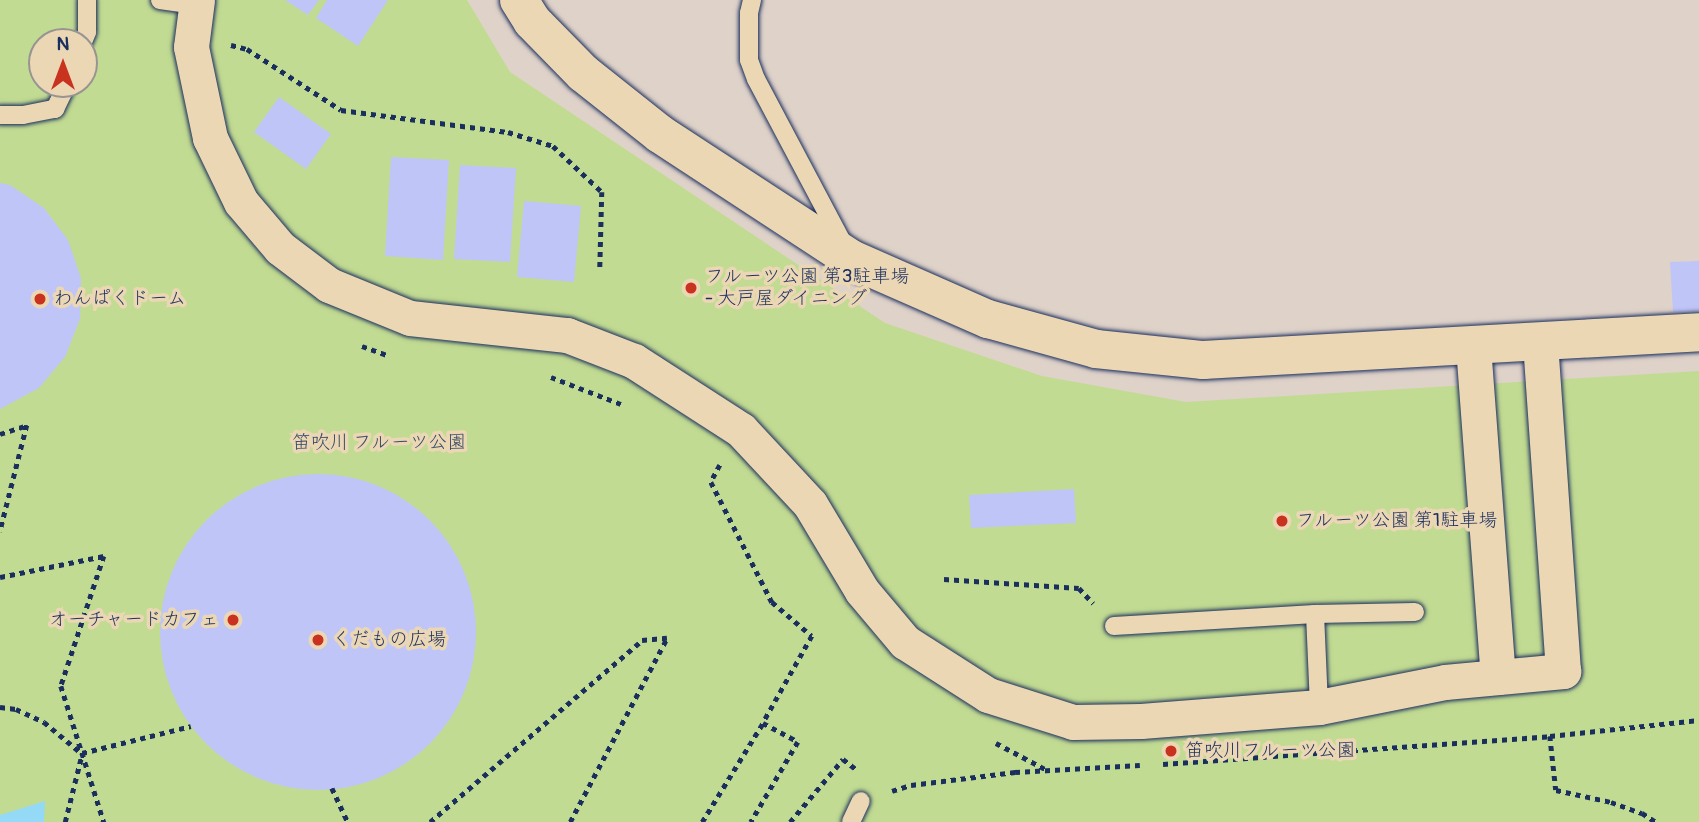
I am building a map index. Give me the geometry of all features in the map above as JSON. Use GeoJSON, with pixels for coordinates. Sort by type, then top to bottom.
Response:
{"type":"FeatureCollection","features":[{"type":"Feature","properties":{"kind":"street"},"geometry":{"type":"LineString","coordinates":[[519,0],[532,21],[583,73],[660,134],[851,258],[988,319],[1096,349],[1203,360],[1699,332]]}},
{"type":"Feature","properties":{"kind":"street"},"geometry":{"type":"LineString","coordinates":[[195,14],[191,47],[210,138],[241,202],[280,248],[329,285],[410,318],[567,335],[634,361],[741,430],[810,504],[862,591],[905,642],[988,695],[1073,722],[1141,721],[1318,707],[1445,682],[1563,671],[1540,341]]}},
{"type":"Feature","properties":{"kind":"street"},"geometry":{"type":"LineString","coordinates":[[1473,346],[1498,677]]}},
{"type":"Feature","properties":{"kind":"lane"},"geometry":{"type":"LineString","coordinates":[[87,28],[88,0]]}},
{"type":"Feature","properties":{"kind":"lane"},"geometry":{"type":"LineString","coordinates":[[160,0],[195,14]]}},
{"type":"Feature","properties":{"kind":"lane"},"geometry":{"type":"LineString","coordinates":[[752,0],[748,13],[749,60],[756,79],[851,258]]}},
{"type":"Feature","properties":{"kind":"lane"},"geometry":{"type":"LineString","coordinates":[[0,114],[23,115],[55,108],[60,98]]}},
{"type":"Feature","properties":{"kind":"lane"},"geometry":{"type":"LineString","coordinates":[[1114,626],[1315,614],[1415,612]]}},
{"type":"Feature","properties":{"kind":"lane"},"geometry":{"type":"LineString","coordinates":[[1315,614],[1318,707]]}},
{"type":"Feature","properties":{"kind":"lane"},"geometry":{"type":"LineString","coordinates":[[850,822],[861,801]]}},
{"type":"Feature","properties":{"kind":"path"},"geometry":{"type":"LineString","coordinates":[[195,14],[341,110],[508,132],[553,146],[602,192],[600,267]]}},
{"type":"Feature","properties":{"kind":"path"},"geometry":{"type":"LineString","coordinates":[[355,343],[379,354],[392,355]]}},
{"type":"Feature","properties":{"kind":"path"},"geometry":{"type":"LineString","coordinates":[[548,376],[629,407]]}},
{"type":"Feature","properties":{"kind":"path"},"geometry":{"type":"LineString","coordinates":[[0,434],[27,425],[0,532]]}},
{"type":"Feature","properties":{"kind":"path"},"geometry":{"type":"LineString","coordinates":[[702,822],[763,723],[812,636],[772,602],[711,482],[724,457]]}},
{"type":"Feature","properties":{"kind":"path"},"geometry":{"type":"LineString","coordinates":[[0,578],[104,556],[61,685],[104,822]]}},
{"type":"Feature","properties":{"kind":"path"},"geometry":{"type":"LineString","coordinates":[[944,579],[1079,588],[1114,626]]}},
{"type":"Feature","properties":{"kind":"path"},"geometry":{"type":"LineString","coordinates":[[430,822],[642,640],[667,638],[570,822]]}},
{"type":"Feature","properties":{"kind":"path"},"geometry":{"type":"LineString","coordinates":[[0,707],[16,709],[44,722],[82,754]]}},
{"type":"Feature","properties":{"kind":"path"},"geometry":{"type":"LineString","coordinates":[[1159,764],[1550,736],[1699,720]]}},
{"type":"Feature","properties":{"kind":"path"},"geometry":{"type":"LineString","coordinates":[[751,822],[798,742],[763,723]]}},
{"type":"Feature","properties":{"kind":"path"},"geometry":{"type":"LineString","coordinates":[[82,754],[191,726]]}},
{"type":"Feature","properties":{"kind":"path"},"geometry":{"type":"LineString","coordinates":[[1550,736],[1556,790],[1611,802],[1642,813],[1656,822]]}},
{"type":"Feature","properties":{"kind":"path"},"geometry":{"type":"LineString","coordinates":[[990,740],[1047,771]]}},
{"type":"Feature","properties":{"kind":"path"},"geometry":{"type":"LineString","coordinates":[[65,822],[82,754]]}},
{"type":"Feature","properties":{"kind":"path"},"geometry":{"type":"LineString","coordinates":[[861,801],[911,785],[1047,771],[1145,765]]}},
{"type":"Feature","properties":{"kind":"path"},"geometry":{"type":"LineString","coordinates":[[332,788],[348,822]]}},
{"type":"Feature","properties":{"kind":"green space","name":"笛吹川 フルーツ公園"},"geometry":{"type":"Polygon","coordinates":[[[0,0],[467,0],[510,72],[885,323],[1042,376],[1186,402],[1699,371],[1699,822],[0,822],[0,0]]]}},
{"type":"Feature","properties":{"kind":"water"},"geometry":{"type":"Polygon","coordinates":[[[45,801],[44,822],[0,822],[0,815],[45,801]]]}},
{"type":"Feature","properties":{"kind":"building"},"geometry":{"type":"Polygon","coordinates":[[[285,0],[319,0],[308,15],[285,0]]]}},
{"type":"Feature","properties":{"kind":"building"},"geometry":{"type":"Polygon","coordinates":[[[327,0],[388,0],[358,46],[316,18],[327,0]]]}},
{"type":"Feature","properties":{"kind":"building"},"geometry":{"type":"Polygon","coordinates":[[[279,97],[331,134],[306,169],[254,132],[279,97]]]}},
{"type":"Feature","properties":{"kind":"building"},"geometry":{"type":"Polygon","coordinates":[[[391,157],[449,160],[443,260],[385,256],[391,157]]]}},
{"type":"Feature","properties":{"kind":"building"},"geometry":{"type":"Polygon","coordinates":[[[460,165],[516,168],[510,262],[454,259],[460,165]]]}},
{"type":"Feature","properties":{"kind":"building","name":"わんぱくドーム"},"geometry":{"type":"Polygon","coordinates":[[[0,183],[10,185],[44,208],[68,240],[81,278],[80,319],[65,357],[39,388],[0,409],[0,183]]]}},
{"type":"Feature","properties":{"kind":"building"},"geometry":{"type":"Polygon","coordinates":[[[524,201],[581,206],[574,282],[517,277],[524,201]]]}},
{"type":"Feature","properties":{"kind":"building"},"geometry":{"type":"Polygon","coordinates":[[[1699,261],[1699,311],[1673,312],[1670,262],[1699,261]]]}},
{"type":"Feature","properties":{"kind":"building","name":"くだもの広場"},"geometry":{"type":"Polygon","coordinates":[[[318,474],[349,477],[378,486],[406,501],[430,520],[449,544],[464,572],[473,601],[476,632],[473,663],[464,692],[449,720],[430,744],[406,763],[378,778],[349,787],[318,790],[287,787],[258,778],[230,763],[206,744],[187,720],[172,692],[163,663],[160,632],[163,601],[172,572],[187,544],[206,520],[230,501],[258,486],[287,477],[318,474]]]}},
{"type":"Feature","properties":{"kind":"building"},"geometry":{"type":"Polygon","coordinates":[[[1074,489],[1076,523],[971,528],[969,495],[1074,489]]]}},
{"type":"Feature","properties":{"kind":"place","name":"フルーツ公園 第3駐車場 - 大戸屋ダイニング"},"geometry":{"type":"Point","coordinates":[691,288]}},
{"type":"Feature","properties":{"kind":"place","name":"わんぱくドーム"},"geometry":{"type":"Point","coordinates":[40,299]}},
{"type":"Feature","properties":{"kind":"place","name":"フルーツ公園 第1駐車場"},"geometry":{"type":"Point","coordinates":[1282,521]}},
{"type":"Feature","properties":{"kind":"place","name":"オーチャードカフェ"},"geometry":{"type":"Point","coordinates":[233,620]}},
{"type":"Feature","properties":{"kind":"place","name":"くだもの広場"},"geometry":{"type":"Point","coordinates":[318,640]}},
{"type":"Feature","properties":{"kind":"place","name":"笛吹川フルーツ公園"},"geometry":{"type":"Point","coordinates":[1171,751]}}]}
